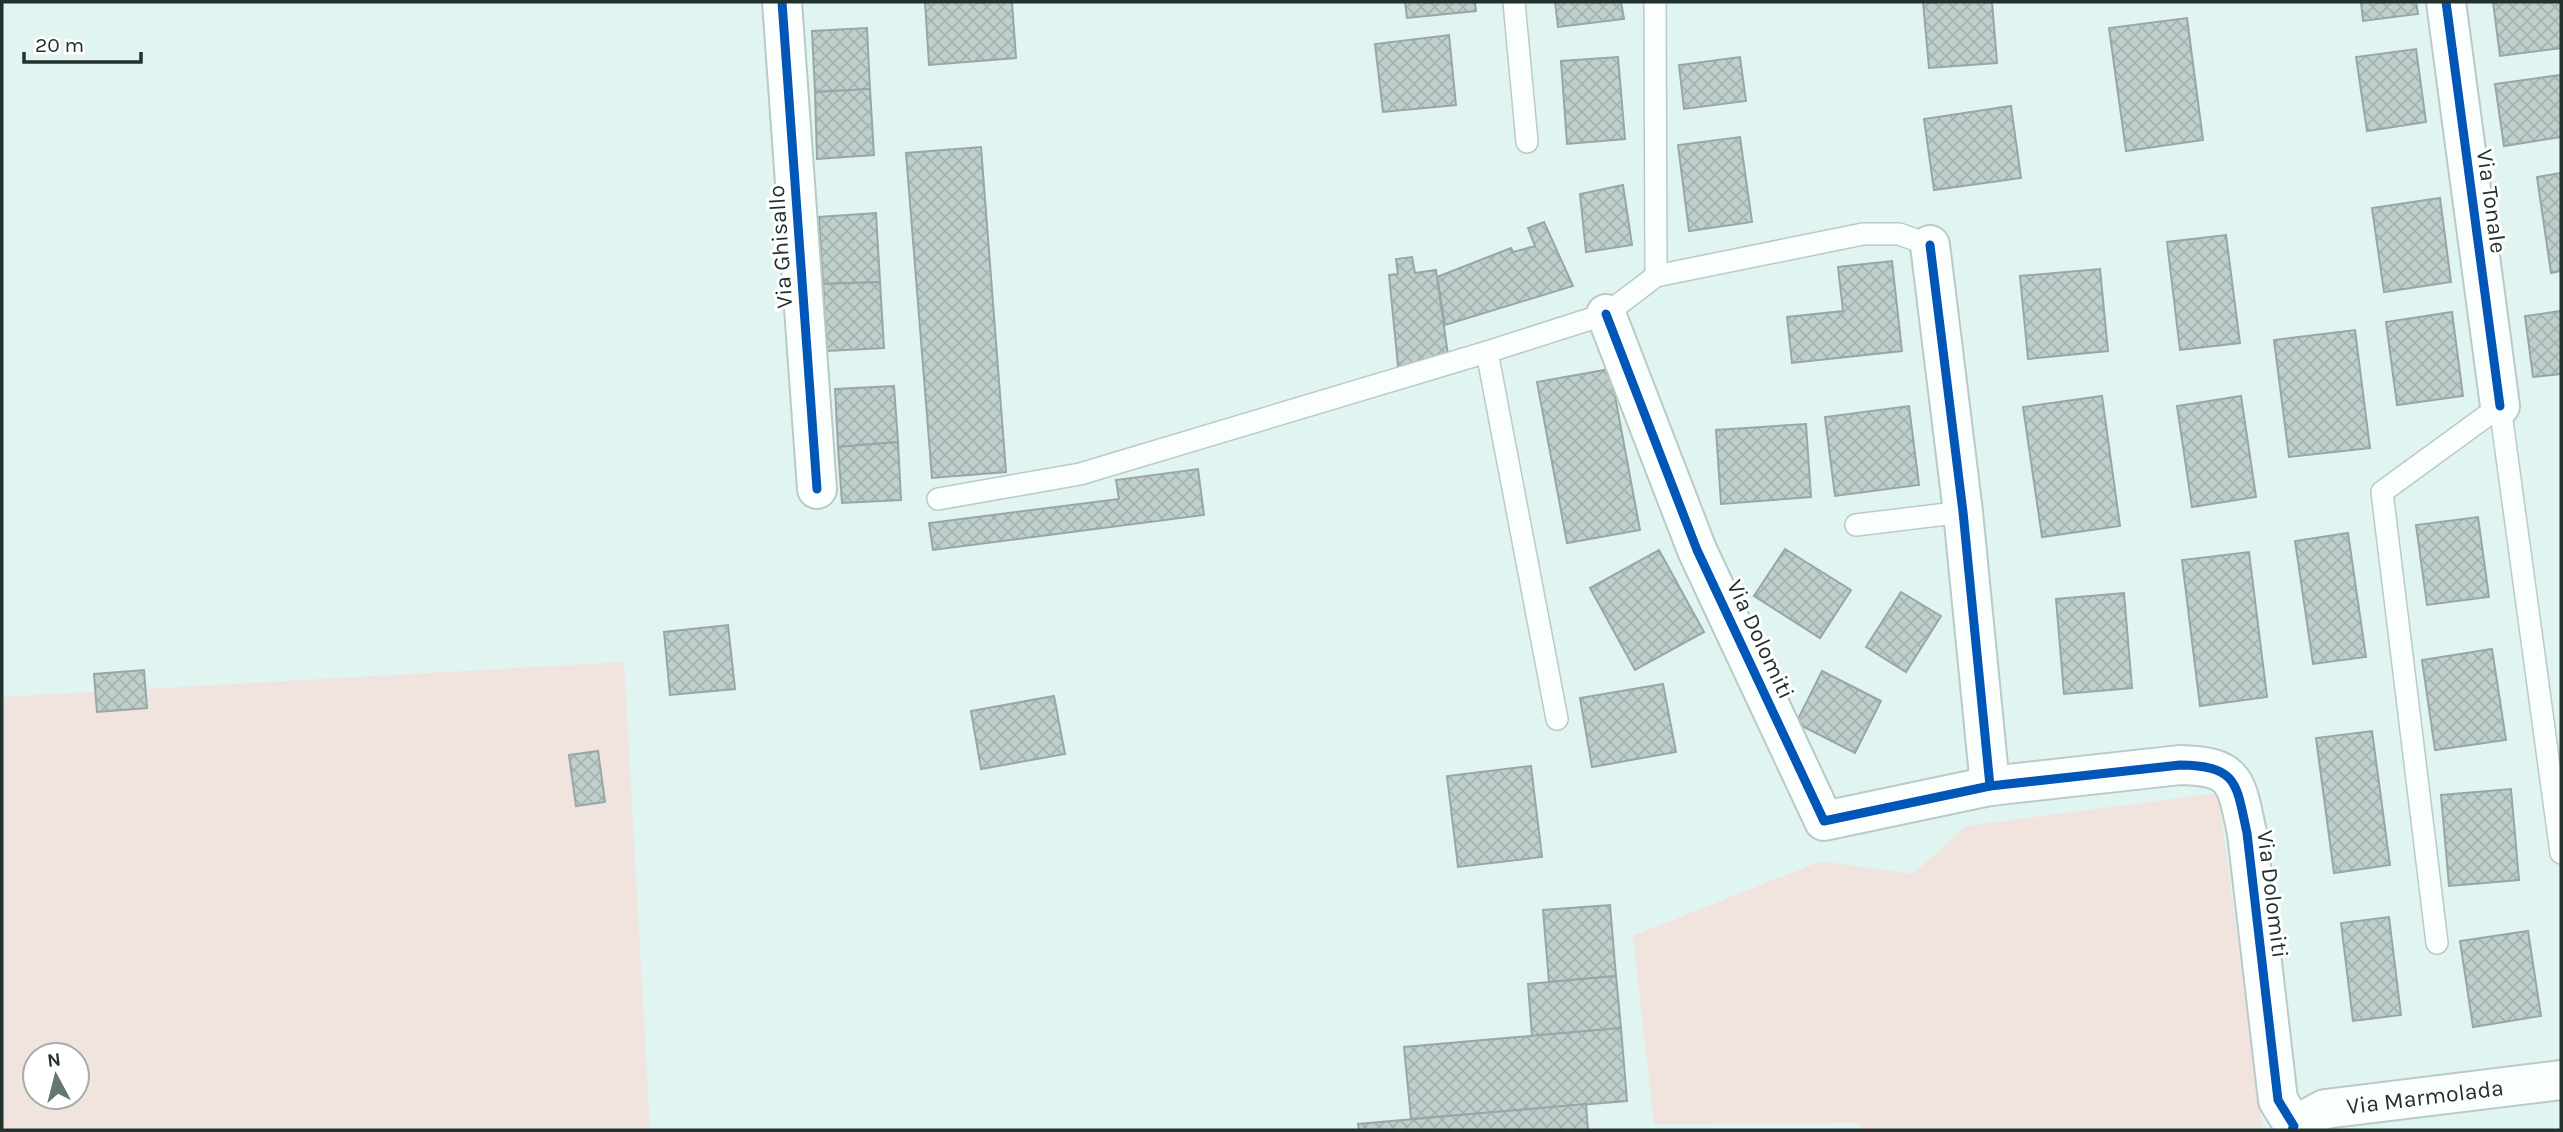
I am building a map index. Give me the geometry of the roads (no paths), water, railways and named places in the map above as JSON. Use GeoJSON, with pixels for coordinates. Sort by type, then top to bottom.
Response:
{"type":"FeatureCollection","features":[{"type":"Feature","properties":{"kind":"street","name":"Via Ghisallo"},"geometry":{"type":"LineString","coordinates":[[782,2],[817,489]]}},
{"type":"Feature","properties":{"kind":"street","name":"Via Tonale"},"geometry":{"type":"LineString","coordinates":[[2446,2],[2500,406]]}},
{"type":"Feature","properties":{"kind":"street"},"geometry":{"type":"LineString","coordinates":[[1930,245],[1963,512],[1990,786]]}},
{"type":"Feature","properties":{"kind":"street","name":"Via Dolomiti"},"geometry":{"type":"LineString","coordinates":[[1606,314],[1698,550],[1824,821],[1990,786],[2180,765],[2207,765],[2230,776],[2239,795],[2247,833],[2278,1100],[2293,1128]]}},
{"type":"Feature","properties":{"kind":"street","name":"Via Marmolada"},"geometry":{"type":"LineString","coordinates":[[2293,1128],[2325,1109],[2561,1080]]}},
{"type":"Feature","properties":{"kind":"lane"},"geometry":{"type":"LineString","coordinates":[[1514,2],[1527,142]]}},
{"type":"Feature","properties":{"kind":"lane"},"geometry":{"type":"LineString","coordinates":[[1655,2],[1656,276]]}},
{"type":"Feature","properties":{"kind":"lane"},"geometry":{"type":"LineString","coordinates":[[938,499],[1080,474],[1487,352],[1606,314],[1656,276],[1863,234],[1899,234],[1930,245]]}},
{"type":"Feature","properties":{"kind":"lane"},"geometry":{"type":"LineString","coordinates":[[1487,352],[1556,719]]}},
{"type":"Feature","properties":{"kind":"lane"},"geometry":{"type":"LineString","coordinates":[[2437,943],[2382,492],[2500,406],[2561,852]]}},
{"type":"Feature","properties":{"kind":"lane"},"geometry":{"type":"LineString","coordinates":[[1856,525],[1963,512]]}}]}
